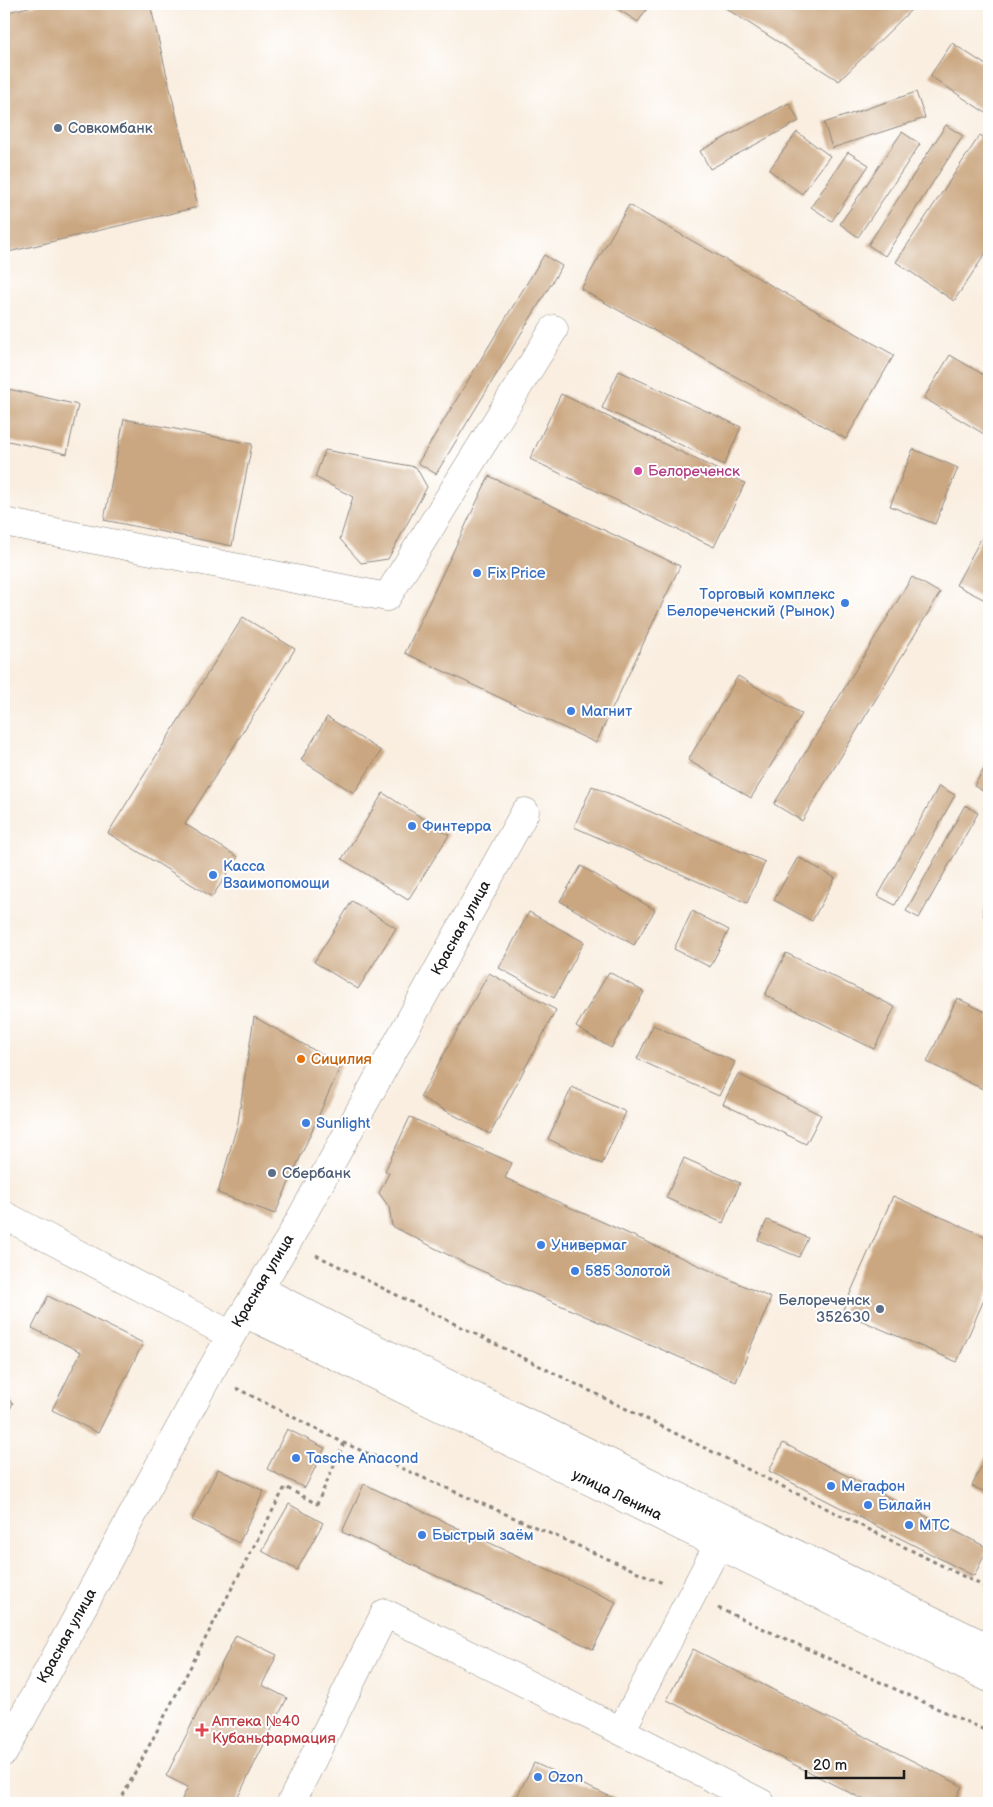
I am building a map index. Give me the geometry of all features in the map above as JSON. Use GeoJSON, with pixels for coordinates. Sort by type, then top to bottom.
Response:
{"type":"FeatureCollection","features":[{"type":"Feature","properties":{"kind":"street"},"geometry":{"type":"LineString","coordinates":[[4,522],[387,598],[554,329]]}},
{"type":"Feature","properties":{"kind":"street","name":"Красная улица"},"geometry":{"type":"LineString","coordinates":[[4,1752],[209,1374],[288,1242],[525,812]]}},
{"type":"Feature","properties":{"kind":"street","name":"улица Ленина"},"geometry":{"type":"LineString","coordinates":[[4,1215],[718,1545],[989,1678]]}},
{"type":"Feature","properties":{"kind":"street","name":"улица Ленина"},"geometry":{"type":"LineString","coordinates":[[259,1289],[350,1336],[989,1648]]}},
{"type":"Feature","properties":{"kind":"street"},"geometry":{"type":"LineString","coordinates":[[621,1731],[718,1545]]}},
{"type":"Feature","properties":{"kind":"street"},"geometry":{"type":"LineString","coordinates":[[291,1803],[385,1613],[760,1803]]}},
{"type":"Feature","properties":{"kind":"path"},"geometry":{"type":"LineString","coordinates":[[288,1242],[989,1589]]}},
{"type":"Feature","properties":{"kind":"path"},"geometry":{"type":"LineString","coordinates":[[209,1374],[344,1443],[691,1596],[989,1732]]}},
{"type":"Feature","properties":{"kind":"path"},"geometry":{"type":"LineString","coordinates":[[119,1803],[284,1487],[317,1504],[344,1443]]}},
{"type":"Feature","properties":{"kind":"building"},"geometry":{"type":"Polygon","coordinates":[[[41,4],[150,4],[198,207],[4,253],[4,13],[41,4]]]}},
{"type":"Feature","properties":{"kind":"building"},"geometry":{"type":"Polygon","coordinates":[[[610,4],[650,4],[638,22],[610,4]]]}},
{"type":"Feature","properties":{"kind":"building"},"geometry":{"type":"Polygon","coordinates":[[[719,4],[917,4],[839,81],[719,4]]]}},
{"type":"Feature","properties":{"kind":"building"},"geometry":{"type":"Polygon","coordinates":[[[952,43],[989,67],[989,115],[930,76],[952,43]]]}},
{"type":"Feature","properties":{"kind":"building"},"geometry":{"type":"Polygon","coordinates":[[[916,92],[925,118],[832,148],[824,123],[916,92]]]}},
{"type":"Feature","properties":{"kind":"building"},"geometry":{"type":"Polygon","coordinates":[[[789,103],[799,121],[710,169],[700,151],[789,103]]]}},
{"type":"Feature","properties":{"kind":"building"},"geometry":{"type":"Polygon","coordinates":[[[946,125],[963,136],[885,256],[868,245],[946,125]]]}},
{"type":"Feature","properties":{"kind":"building"},"geometry":{"type":"Polygon","coordinates":[[[797,132],[830,156],[802,194],[769,170],[797,132]]]}},
{"type":"Feature","properties":{"kind":"building"},"geometry":{"type":"Polygon","coordinates":[[[902,132],[920,144],[858,237],[840,224],[902,132]]]}},
{"type":"Feature","properties":{"kind":"building"},"geometry":{"type":"Polygon","coordinates":[[[980,135],[989,142],[989,248],[954,301],[896,262],[980,135]]]}},
{"type":"Feature","properties":{"kind":"building"},"geometry":{"type":"Polygon","coordinates":[[[848,152],[869,165],[832,221],[811,207],[848,152]]]}},
{"type":"Feature","properties":{"kind":"building"},"geometry":{"type":"Polygon","coordinates":[[[629,205],[894,355],[846,439],[581,289],[629,205]]]}},
{"type":"Feature","properties":{"kind":"building"},"geometry":{"type":"Polygon","coordinates":[[[544,255],[562,266],[436,474],[418,463],[544,255]]]}},
{"type":"Feature","properties":{"kind":"building"},"geometry":{"type":"Polygon","coordinates":[[[950,355],[989,378],[989,437],[924,398],[950,355]]]}},
{"type":"Feature","properties":{"kind":"building"},"geometry":{"type":"Polygon","coordinates":[[[619,371],[741,427],[724,465],[602,408],[619,371]]]}},
{"type":"Feature","properties":{"kind":"building"},"geometry":{"type":"Polygon","coordinates":[[[4,388],[78,405],[67,454],[4,440],[4,388]]]}},
{"type":"Feature","properties":{"kind":"building","name":"Белореченск"},"geometry":{"type":"Polygon","coordinates":[[[561,394],[745,483],[714,547],[530,459],[561,394]]]}},
{"type":"Feature","properties":{"kind":"building"},"geometry":{"type":"Polygon","coordinates":[[[124,419],[252,444],[232,546],[104,520],[124,419]]]}},
{"type":"Feature","properties":{"kind":"building"},"geometry":{"type":"Polygon","coordinates":[[[913,449],[958,468],[935,524],[890,506],[913,449]]]}},
{"type":"Feature","properties":{"kind":"building"},"geometry":{"type":"Polygon","coordinates":[[[325,450],[416,467],[427,487],[388,559],[361,563],[340,539],[353,497],[315,477],[325,450]]]}},
{"type":"Feature","properties":{"kind":"building"},"geometry":{"type":"Polygon","coordinates":[[[489,476],[680,566],[596,743],[405,653],[489,476]]]}},
{"type":"Feature","properties":{"kind":"building"},"geometry":{"type":"Polygon","coordinates":[[[989,524],[989,597],[987,601],[956,585],[989,524]]]}},
{"type":"Feature","properties":{"kind":"building"},"geometry":{"type":"Polygon","coordinates":[[[912,577],[940,593],[802,821],[774,804],[912,577]]]}},
{"type":"Feature","properties":{"kind":"building"},"geometry":{"type":"Polygon","coordinates":[[[243,617],[295,649],[185,824],[238,857],[212,897],[108,833],[243,617]]]}},
{"type":"Feature","properties":{"kind":"building"},"geometry":{"type":"Polygon","coordinates":[[[738,676],[802,714],[751,798],[688,760],[738,676]]]}},
{"type":"Feature","properties":{"kind":"building"},"geometry":{"type":"Polygon","coordinates":[[[327,717],[381,751],[354,793],[301,760],[327,717]]]}},
{"type":"Feature","properties":{"kind":"building"},"geometry":{"type":"Polygon","coordinates":[[[989,760],[989,785],[985,792],[974,786],[989,760]]]}},
{"type":"Feature","properties":{"kind":"building"},"geometry":{"type":"Polygon","coordinates":[[[592,786],[765,862],[747,903],[574,827],[592,786]]]}},
{"type":"Feature","properties":{"kind":"building"},"geometry":{"type":"Polygon","coordinates":[[[939,786],[955,795],[895,905],[878,896],[939,786]]]}},
{"type":"Feature","properties":{"kind":"building"},"geometry":{"type":"Polygon","coordinates":[[[383,793],[449,835],[408,900],[342,859],[383,793]]]}},
{"type":"Feature","properties":{"kind":"building"},"geometry":{"type":"Polygon","coordinates":[[[965,805],[978,813],[919,918],[906,911],[965,805]]]}},
{"type":"Feature","properties":{"kind":"building"},"geometry":{"type":"Polygon","coordinates":[[[798,857],[835,878],[812,921],[774,900],[798,857]]]}},
{"type":"Feature","properties":{"kind":"building"},"geometry":{"type":"Polygon","coordinates":[[[581,866],[655,910],[634,945],[560,901],[581,866]]]}},
{"type":"Feature","properties":{"kind":"building"},"geometry":{"type":"Polygon","coordinates":[[[352,901],[396,928],[358,989],[314,962],[352,901]]]}},
{"type":"Feature","properties":{"kind":"building"},"geometry":{"type":"Polygon","coordinates":[[[989,903],[989,919],[983,915],[989,903]]]}},
{"type":"Feature","properties":{"kind":"building"},"geometry":{"type":"Polygon","coordinates":[[[692,911],[729,930],[710,967],[674,949],[692,911]]]}},
{"type":"Feature","properties":{"kind":"building"},"geometry":{"type":"Polygon","coordinates":[[[529,912],[584,942],[554,998],[499,968],[529,912]]]}},
{"type":"Feature","properties":{"kind":"building"},"geometry":{"type":"Polygon","coordinates":[[[786,953],[895,1007],[874,1049],[765,995],[786,953]]]}},
{"type":"Feature","properties":{"kind":"building"},"geometry":{"type":"Polygon","coordinates":[[[609,972],[644,992],[611,1048],[576,1027],[609,972]]]}},
{"type":"Feature","properties":{"kind":"building"},"geometry":{"type":"Polygon","coordinates":[[[489,973],[556,1010],[490,1134],[420,1097],[489,973]]]}},
{"type":"Feature","properties":{"kind":"building"},"geometry":{"type":"Polygon","coordinates":[[[957,998],[989,1014],[989,1092],[927,1062],[957,998]]]}},
{"type":"Feature","properties":{"kind":"building"},"geometry":{"type":"Polygon","coordinates":[[[254,1017],[341,1065],[275,1214],[218,1193],[238,1122],[254,1017]]]}},
{"type":"Feature","properties":{"kind":"building"},"geometry":{"type":"Polygon","coordinates":[[[653,1025],[735,1062],[719,1096],[637,1059],[653,1025]]]}},
{"type":"Feature","properties":{"kind":"building"},"geometry":{"type":"Polygon","coordinates":[[[738,1074],[821,1115],[806,1144],[723,1104],[738,1074]]]}},
{"type":"Feature","properties":{"kind":"building"},"geometry":{"type":"Polygon","coordinates":[[[572,1087],[626,1112],[602,1164],[548,1139],[572,1087]]]}},
{"type":"Feature","properties":{"kind":"building","name":"Универмаг"},"geometry":{"type":"Polygon","coordinates":[[[410,1117],[512,1163],[505,1178],[771,1298],[736,1382],[466,1264],[392,1226],[389,1207],[379,1193],[389,1173],[385,1171],[410,1117]]]}},
{"type":"Feature","properties":{"kind":"building"},"geometry":{"type":"Polygon","coordinates":[[[684,1158],[740,1183],[723,1223],[666,1198],[684,1158]]]}},
{"type":"Feature","properties":{"kind":"building"},"geometry":{"type":"Polygon","coordinates":[[[893,1196],[989,1238],[989,1288],[957,1362],[842,1312],[893,1196]]]}},
{"type":"Feature","properties":{"kind":"building"},"geometry":{"type":"Polygon","coordinates":[[[767,1220],[808,1238],[799,1257],[758,1240],[767,1220]]]}},
{"type":"Feature","properties":{"kind":"building"},"geometry":{"type":"Polygon","coordinates":[[[48,1296],[143,1343],[98,1433],[52,1410],[81,1352],[32,1328],[48,1296]]]}},
{"type":"Feature","properties":{"kind":"building"},"geometry":{"type":"Polygon","coordinates":[[[4,1398],[13,1403],[4,1421],[4,1398]]]}},
{"type":"Feature","properties":{"kind":"building","name":"Tasche Anacond"},"geometry":{"type":"Polygon","coordinates":[[[287,1429],[325,1448],[305,1488],[267,1469],[287,1429]]]}},
{"type":"Feature","properties":{"kind":"building"},"geometry":{"type":"Polygon","coordinates":[[[783,1443],[988,1548],[974,1576],[769,1471],[783,1443]]]}},
{"type":"Feature","properties":{"kind":"building"},"geometry":{"type":"Polygon","coordinates":[[[989,1451],[989,1494],[972,1486],[989,1451]]]}},
{"type":"Feature","properties":{"kind":"building"},"geometry":{"type":"Polygon","coordinates":[[[218,1469],[264,1491],[239,1543],[192,1520],[218,1469]]]}},
{"type":"Feature","properties":{"kind":"building"},"geometry":{"type":"Polygon","coordinates":[[[364,1484],[616,1602],[593,1649],[342,1532],[364,1484]]]}},
{"type":"Feature","properties":{"kind":"building"},"geometry":{"type":"Polygon","coordinates":[[[289,1504],[323,1523],[297,1570],[262,1551],[289,1504]]]}},
{"type":"Feature","properties":{"kind":"building"},"geometry":{"type":"Polygon","coordinates":[[[236,1635],[277,1655],[262,1685],[287,1698],[235,1803],[180,1803],[188,1787],[166,1776],[236,1635]]]}},
{"type":"Feature","properties":{"kind":"building"},"geometry":{"type":"Polygon","coordinates":[[[693,1649],[962,1786],[954,1803],[870,1803],[667,1700],[693,1649]]]}},
{"type":"Feature","properties":{"kind":"building"},"geometry":{"type":"Polygon","coordinates":[[[534,1763],[625,1803],[514,1803],[534,1763]]]}},
{"type":"Feature","properties":{"kind":"place","name":"Совкомбанк"},"geometry":{"type":"Point","coordinates":[58,128]}},
{"type":"Feature","properties":{"kind":"place","name":"Белореченск"},"geometry":{"type":"Point","coordinates":[638,471]}},
{"type":"Feature","properties":{"kind":"place","name":"Fix Price"},"geometry":{"type":"Point","coordinates":[477,573]}},
{"type":"Feature","properties":{"kind":"place","name":"Торговый комплекс Белореченский (Рынок)"},"geometry":{"type":"Point","coordinates":[845,603]}},
{"type":"Feature","properties":{"kind":"place","name":"Магнит"},"geometry":{"type":"Point","coordinates":[571,711]}},
{"type":"Feature","properties":{"kind":"place","name":"Финтерра"},"geometry":{"type":"Point","coordinates":[412,826]}},
{"type":"Feature","properties":{"kind":"place","name":"Касса Взаимопомощи"},"geometry":{"type":"Point","coordinates":[213,875]}},
{"type":"Feature","properties":{"kind":"place","name":"Сицилия"},"geometry":{"type":"Point","coordinates":[301,1059]}},
{"type":"Feature","properties":{"kind":"place","name":"Sunlight"},"geometry":{"type":"Point","coordinates":[306,1123]}},
{"type":"Feature","properties":{"kind":"place","name":"Сбербанк"},"geometry":{"type":"Point","coordinates":[272,1173]}},
{"type":"Feature","properties":{"kind":"place","name":"Универмаг"},"geometry":{"type":"Point","coordinates":[541,1245]}},
{"type":"Feature","properties":{"kind":"place","name":"585 Золотой"},"geometry":{"type":"Point","coordinates":[575,1271]}},
{"type":"Feature","properties":{"kind":"place","name":"Белореченск 352630"},"geometry":{"type":"Point","coordinates":[880,1309]}},
{"type":"Feature","properties":{"kind":"place","name":"Tasche Anacond"},"geometry":{"type":"Point","coordinates":[296,1458]}},
{"type":"Feature","properties":{"kind":"place","name":"Мегафон"},"geometry":{"type":"Point","coordinates":[831,1486]}},
{"type":"Feature","properties":{"kind":"place","name":"Билайн"},"geometry":{"type":"Point","coordinates":[868,1505]}},
{"type":"Feature","properties":{"kind":"place","name":"МТС"},"geometry":{"type":"Point","coordinates":[909,1525]}},
{"type":"Feature","properties":{"kind":"place","name":"Быстрый заём"},"geometry":{"type":"Point","coordinates":[422,1535]}},
{"type":"Feature","properties":{"kind":"place","name":"Аптека №40 Кубаньфармация"},"geometry":{"type":"Point","coordinates":[202,1730]}},
{"type":"Feature","properties":{"kind":"place","name":"Ozon"},"geometry":{"type":"Point","coordinates":[538,1777]}}]}
